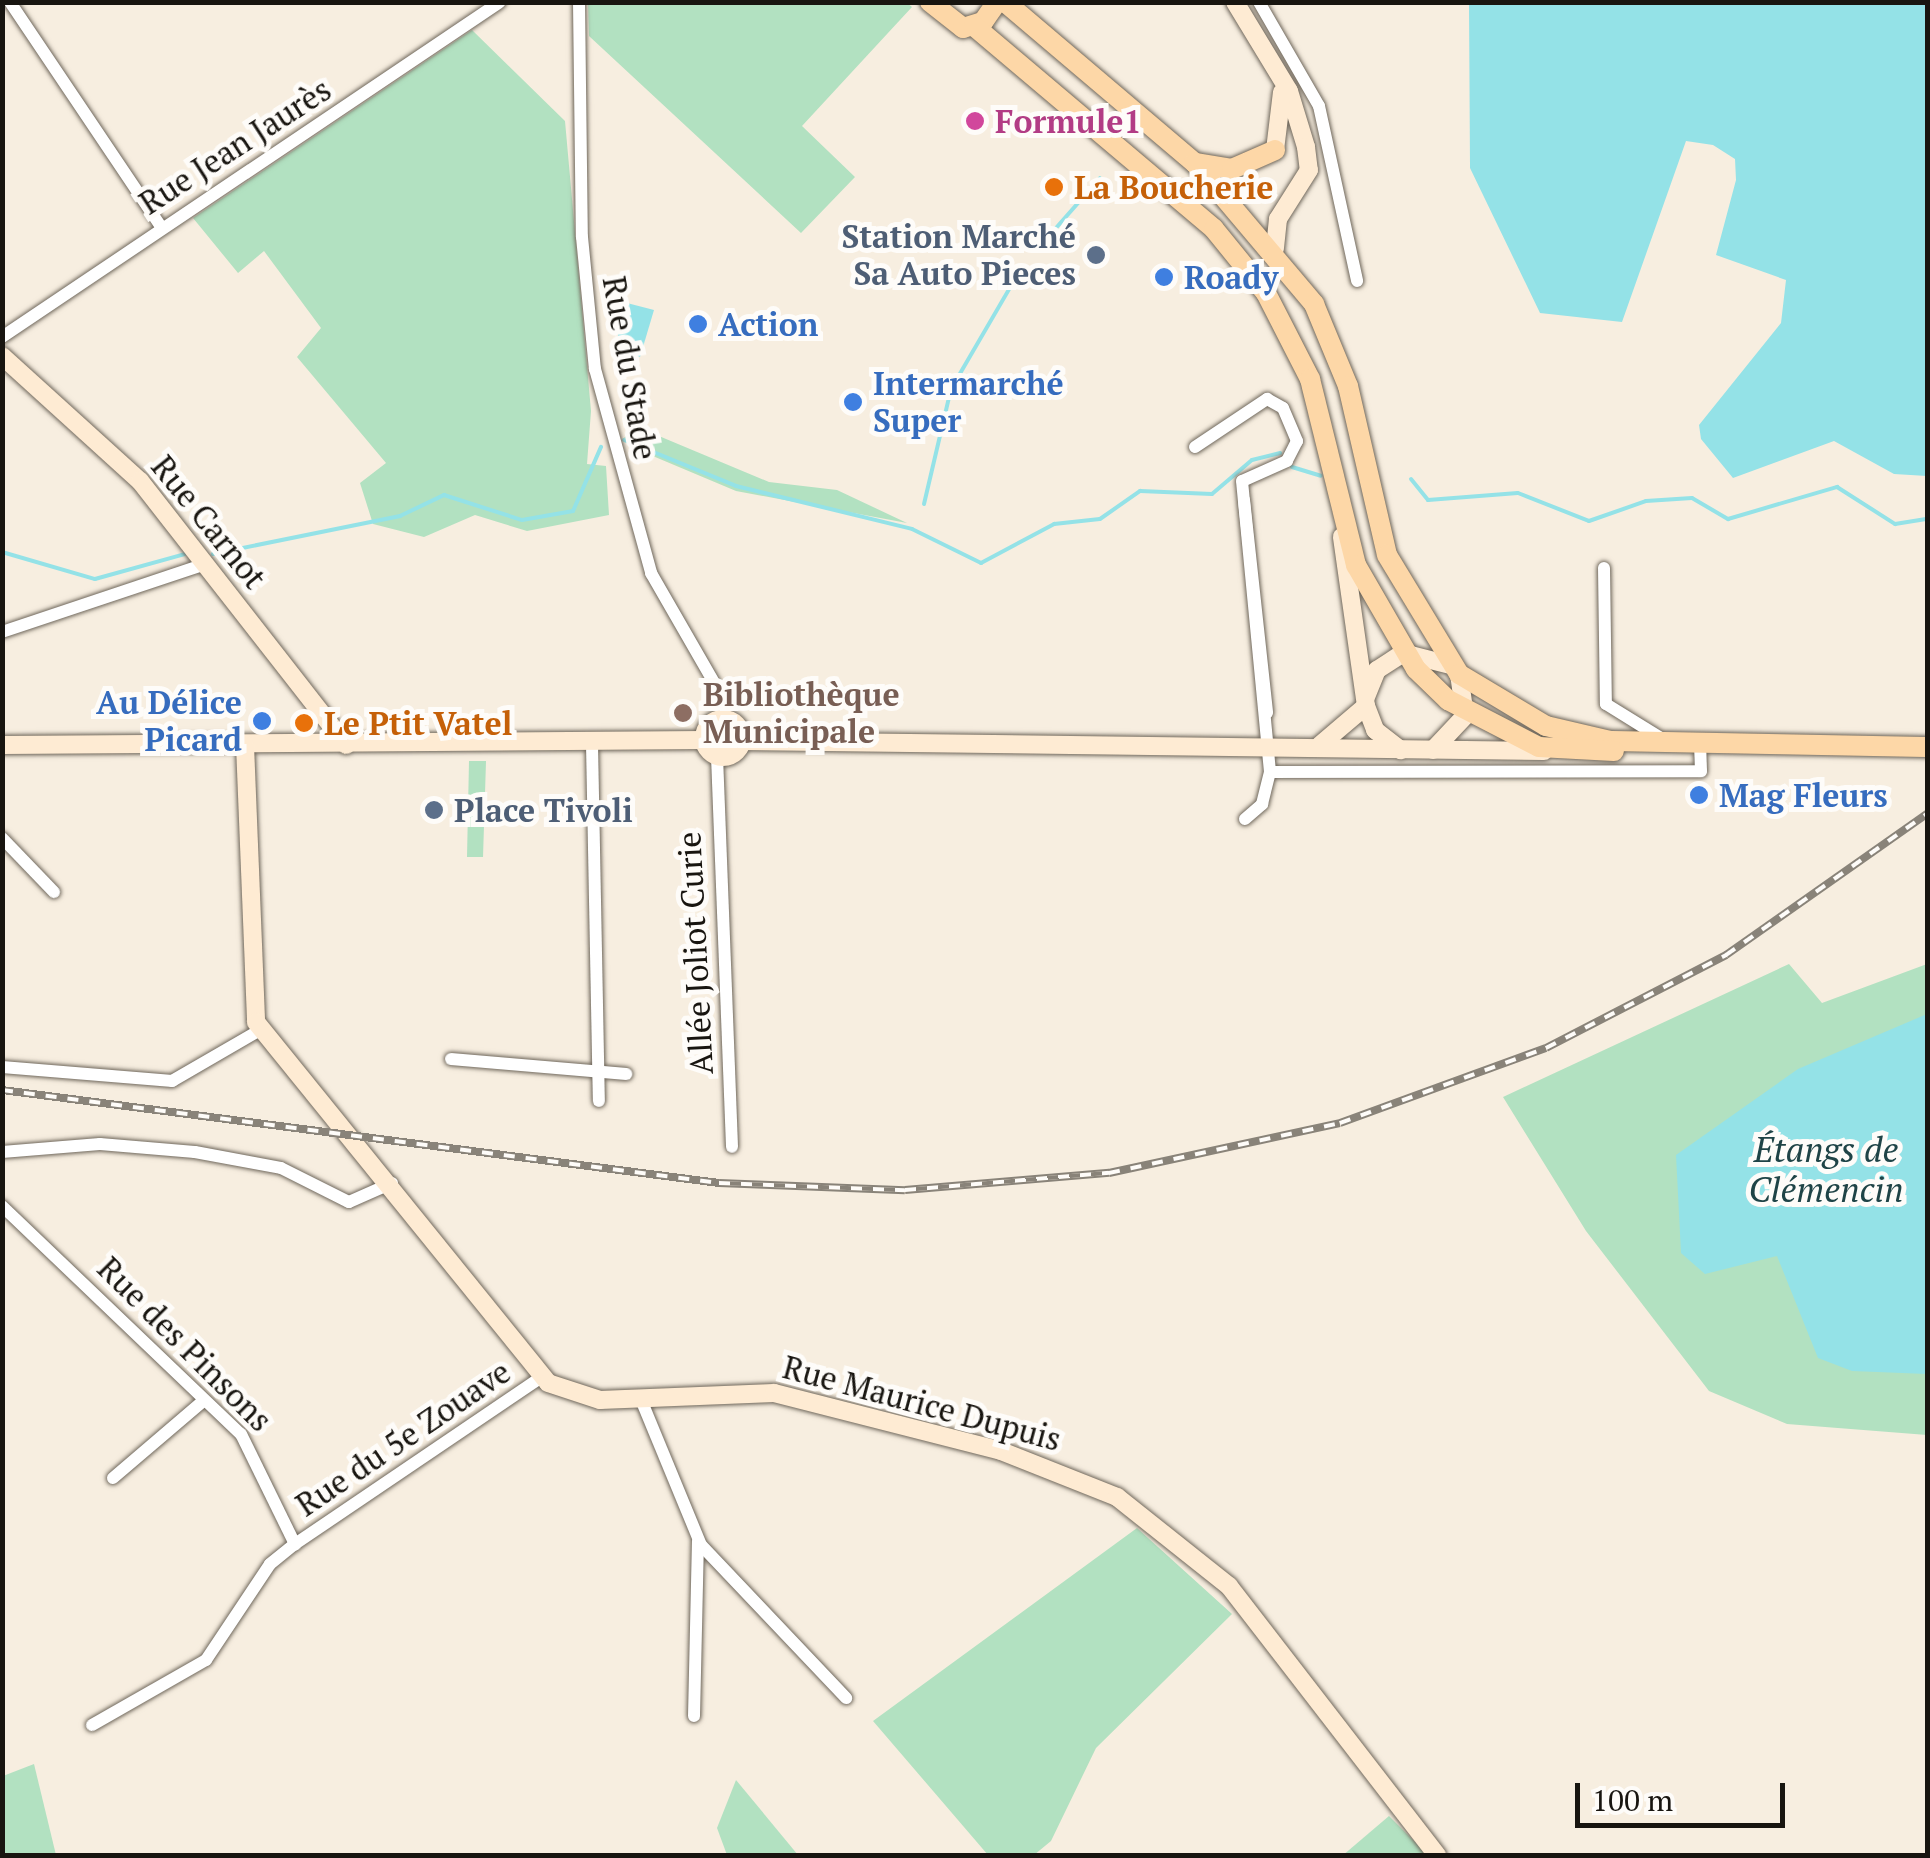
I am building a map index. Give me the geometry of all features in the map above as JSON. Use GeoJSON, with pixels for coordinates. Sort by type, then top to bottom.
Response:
{"type":"FeatureCollection","features":[{"type":"Feature","properties":{"kind":"main road"},"geometry":{"type":"LineString","coordinates":[[930,2],[942,20],[974,26],[1241,259],[1299,348],[1356,566],[1403,653],[1466,712],[1550,751]]}},
{"type":"Feature","properties":{"kind":"main road"},"geometry":{"type":"LineString","coordinates":[[974,26],[998,2]]}},
{"type":"Feature","properties":{"kind":"main road"},"geometry":{"type":"LineString","coordinates":[[1006,2],[1194,163],[1275,249],[1325,324],[1387,556],[1455,670],[1466,712]]}},
{"type":"Feature","properties":{"kind":"main road"},"geometry":{"type":"LineString","coordinates":[[1235,2],[1273,62],[1309,170],[1278,219],[1275,249]]}},
{"type":"Feature","properties":{"kind":"main road"},"geometry":{"type":"LineString","coordinates":[[1194,163],[1232,170],[1274,150],[1284,107],[1273,62]]}},
{"type":"Feature","properties":{"kind":"main road","name":"Rue Carnot"},"geometry":{"type":"LineString","coordinates":[[2,356],[88,427],[205,564],[346,745]]}},
{"type":"Feature","properties":{"kind":"main road"},"geometry":{"type":"LineString","coordinates":[[1340,507],[1366,701],[1375,730],[1404,751]]}},
{"type":"Feature","properties":{"kind":"main road"},"geometry":{"type":"LineString","coordinates":[[1403,653],[1455,670],[1571,735],[1700,747],[1928,747]]}},
{"type":"Feature","properties":{"kind":"main road"},"geometry":{"type":"LineString","coordinates":[[1320,746],[1366,701],[1377,670],[1403,653]]}},
{"type":"Feature","properties":{"kind":"main road"},"geometry":{"type":"LineString","coordinates":[[1432,750],[1466,712]]}},
{"type":"Feature","properties":{"kind":"main road"},"geometry":{"type":"LineString","coordinates":[[2,746],[592,744],[704,740],[724,718],[742,741]]}},
{"type":"Feature","properties":{"kind":"main road"},"geometry":{"type":"LineString","coordinates":[[704,740],[717,756],[742,741],[1268,745],[1404,751],[1671,746]]}},
{"type":"Feature","properties":{"kind":"main road"},"geometry":{"type":"LineString","coordinates":[[244,745],[245,891],[260,1030]]}},
{"type":"Feature","properties":{"kind":"main road","name":"Rue Maurice Dupuis"},"geometry":{"type":"LineString","coordinates":[[260,1030],[392,1184],[542,1377],[590,1400],[786,1395],[1001,1451],[1117,1497],[1228,1586],[1438,1856]]}},
{"type":"Feature","properties":{"kind":"street"},"geometry":{"type":"LineString","coordinates":[[10,2],[160,224]]}},
{"type":"Feature","properties":{"kind":"street","name":"Rue Jean Jaurès"},"geometry":{"type":"LineString","coordinates":[[2,337],[62,305],[160,224],[500,2]]}},
{"type":"Feature","properties":{"kind":"street","name":"Rue du Stade"},"geometry":{"type":"LineString","coordinates":[[579,2],[582,237],[595,369],[651,572],[717,688],[724,718]]}},
{"type":"Feature","properties":{"kind":"street"},"geometry":{"type":"LineString","coordinates":[[1259,2],[1319,106],[1357,281]]}},
{"type":"Feature","properties":{"kind":"street"},"geometry":{"type":"LineString","coordinates":[[1195,447],[1276,402],[1295,453],[1248,476],[1243,498],[1270,772],[1262,804],[1245,819]]}},
{"type":"Feature","properties":{"kind":"street"},"geometry":{"type":"LineString","coordinates":[[2,632],[205,564]]}},
{"type":"Feature","properties":{"kind":"street"},"geometry":{"type":"LineString","coordinates":[[1604,568],[1606,704],[1671,746]]}},
{"type":"Feature","properties":{"kind":"street"},"geometry":{"type":"LineString","coordinates":[[592,744],[599,1101]]}},
{"type":"Feature","properties":{"kind":"street"},"geometry":{"type":"LineString","coordinates":[[1270,772],[1701,772],[1700,747]]}},
{"type":"Feature","properties":{"kind":"street","name":"Allée Joliot Curie"},"geometry":{"type":"LineString","coordinates":[[717,756],[732,1147]]}},
{"type":"Feature","properties":{"kind":"street"},"geometry":{"type":"LineString","coordinates":[[2,838],[54,892]]}},
{"type":"Feature","properties":{"kind":"street"},"geometry":{"type":"LineString","coordinates":[[2,1067],[172,1081],[260,1030]]}},
{"type":"Feature","properties":{"kind":"street"},"geometry":{"type":"LineString","coordinates":[[450,1060],[598,1066],[626,1074]]}},
{"type":"Feature","properties":{"kind":"street"},"geometry":{"type":"LineString","coordinates":[[2,1152],[100,1144],[253,1160],[349,1202],[392,1184]]}},
{"type":"Feature","properties":{"kind":"street","name":"Rue des Pinsons"},"geometry":{"type":"LineString","coordinates":[[2,1206],[261,1461],[294,1544]]}},
{"type":"Feature","properties":{"kind":"street","name":"Rue du 5e Zouave"},"geometry":{"type":"LineString","coordinates":[[92,1725],[206,1660],[270,1564],[294,1544],[542,1377]]}},
{"type":"Feature","properties":{"kind":"street"},"geometry":{"type":"LineString","coordinates":[[640,1397],[697,1539],[846,1698]]}},
{"type":"Feature","properties":{"kind":"street"},"geometry":{"type":"LineString","coordinates":[[112,1478],[203,1401]]}},
{"type":"Feature","properties":{"kind":"street"},"geometry":{"type":"LineString","coordinates":[[694,1716],[697,1539]]}},
{"type":"Feature","properties":{"kind":"green space"},"geometry":{"type":"Polygon","coordinates":[[[588,3],[907,3],[912,7],[802,126],[855,177],[801,233],[589,36],[588,3]]]}},
{"type":"Feature","properties":{"kind":"green space"},"geometry":{"type":"Polygon","coordinates":[[[472,30],[565,121],[591,411],[587,464],[606,466],[609,515],[527,531],[475,515],[424,537],[373,524],[360,483],[386,463],[297,357],[321,328],[264,251],[238,273],[193,218],[472,30]]]}},
{"type":"Feature","properties":{"kind":"green space"},"geometry":{"type":"Polygon","coordinates":[[[635,426],[769,482],[837,490],[907,523],[736,491],[648,454],[624,438],[635,426]]]}},
{"type":"Feature","properties":{"kind":"green space"},"geometry":{"type":"Polygon","coordinates":[[[469,761],[486,761],[483,857],[467,857],[469,761]]]}},
{"type":"Feature","properties":{"kind":"green space"},"geometry":{"type":"Polygon","coordinates":[[[1789,964],[1822,1003],[1927,964],[1927,1435],[1787,1424],[1709,1391],[1586,1231],[1503,1097],[1789,964]]]}},
{"type":"Feature","properties":{"kind":"green space"},"geometry":{"type":"Polygon","coordinates":[[[1137,1528],[1232,1614],[1096,1748],[1051,1841],[1034,1855],[988,1855],[873,1721],[1137,1528]]]}},
{"type":"Feature","properties":{"kind":"green space"},"geometry":{"type":"Polygon","coordinates":[[[34,1764],[56,1855],[3,1855],[3,1776],[34,1764]]]}},
{"type":"Feature","properties":{"kind":"green space"},"geometry":{"type":"Polygon","coordinates":[[[736,1780],[798,1855],[727,1855],[717,1828],[736,1780]]]}},
{"type":"Feature","properties":{"kind":"green space"},"geometry":{"type":"Polygon","coordinates":[[[1389,1816],[1428,1855],[1342,1856],[1389,1816]]]}},
{"type":"Feature","properties":{"kind":"water"},"geometry":{"type":"Polygon","coordinates":[[[1469,3],[1927,3],[1927,476],[1894,474],[1834,441],[1733,478],[1701,439],[1699,425],[1781,323],[1786,280],[1716,255],[1736,180],[1735,159],[1713,145],[1686,141],[1622,322],[1540,313],[1470,168],[1469,3]]]}},
{"type":"Feature","properties":{"kind":"water"},"geometry":{"type":"Polygon","coordinates":[[[627,303],[654,310],[640,357],[614,350],[627,303]]]}},
{"type":"Feature","properties":{"kind":"water","name":"Étangs de Clémencin"},"geometry":{"type":"Polygon","coordinates":[[[1927,1014],[1927,1374],[1852,1371],[1818,1358],[1777,1256],[1705,1274],[1681,1253],[1676,1155],[1798,1069],[1927,1014]]]}},
{"type":"Feature","properties":{"kind":"waterway"},"geometry":{"type":"LineString","coordinates":[[1041,245],[1100,178]]}},
{"type":"Feature","properties":{"kind":"waterway"},"geometry":{"type":"LineString","coordinates":[[924,504],[951,389],[1022,267]]}},
{"type":"Feature","properties":{"kind":"waterway"},"geometry":{"type":"LineString","coordinates":[[624,440],[736,486],[912,529],[981,563],[1054,524],[1100,519],[1140,491],[1212,494],[1252,460],[1280,453]]}},
{"type":"Feature","properties":{"kind":"waterway"},"geometry":{"type":"LineString","coordinates":[[213,554],[400,516],[444,495],[522,520],[573,511],[601,447]]}},
{"type":"Feature","properties":{"kind":"waterway"},"geometry":{"type":"LineString","coordinates":[[1292,467],[1321,476]]}},
{"type":"Feature","properties":{"kind":"waterway"},"geometry":{"type":"LineString","coordinates":[[1411,479],[1428,500],[1518,493],[1589,521],[1646,501],[1692,498],[1728,519],[1837,487],[1895,524],[1928,519]]}},
{"type":"Feature","properties":{"kind":"waterway"},"geometry":{"type":"LineString","coordinates":[[2,552],[95,579],[185,554]]}},
{"type":"Feature","properties":{"kind":"railway"},"geometry":{"type":"LineString","coordinates":[[2,1090],[719,1183],[905,1190],[1109,1173],[1340,1123],[1546,1048],[1726,955],[1928,813]]}},
{"type":"Feature","properties":{"kind":"place","name":"Formule1"},"geometry":{"type":"Point","coordinates":[975,121]}},
{"type":"Feature","properties":{"kind":"place","name":"La Boucherie"},"geometry":{"type":"Point","coordinates":[1054,187]}},
{"type":"Feature","properties":{"kind":"place","name":"Station Marché Sa Auto Pieces"},"geometry":{"type":"Point","coordinates":[1096,255]}},
{"type":"Feature","properties":{"kind":"place","name":"Roady"},"geometry":{"type":"Point","coordinates":[1164,277]}},
{"type":"Feature","properties":{"kind":"place","name":"Action"},"geometry":{"type":"Point","coordinates":[698,324]}},
{"type":"Feature","properties":{"kind":"place","name":"Intermarché Super"},"geometry":{"type":"Point","coordinates":[853,402]}},
{"type":"Feature","properties":{"kind":"place","name":"Bibliothèque Municipale"},"geometry":{"type":"Point","coordinates":[683,713]}},
{"type":"Feature","properties":{"kind":"place","name":"Au Délice Picard"},"geometry":{"type":"Point","coordinates":[262,721]}},
{"type":"Feature","properties":{"kind":"place","name":"Le Ptit Vatel"},"geometry":{"type":"Point","coordinates":[304,723]}},
{"type":"Feature","properties":{"kind":"place","name":"Mag Fleurs"},"geometry":{"type":"Point","coordinates":[1699,795]}},
{"type":"Feature","properties":{"kind":"place","name":"Place Tivoli"},"geometry":{"type":"Point","coordinates":[434,810]}}]}
